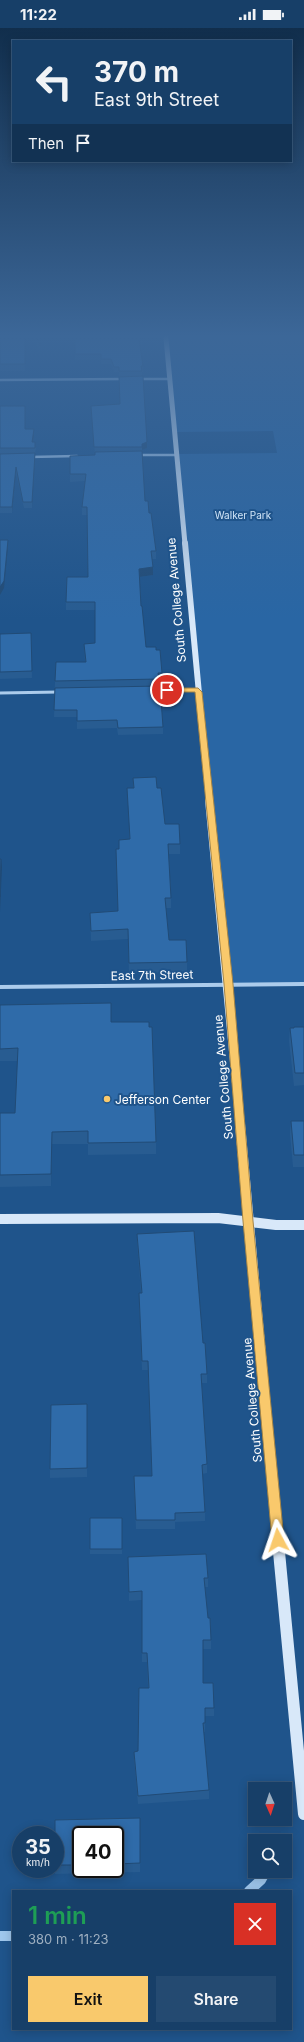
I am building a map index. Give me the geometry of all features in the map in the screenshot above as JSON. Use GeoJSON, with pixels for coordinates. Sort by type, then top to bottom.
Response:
{"type":"FeatureCollection","features":[{"type":"Feature","properties":{"kind":"street","name":"South College Avenue"},"geometry":{"type":"LineString","coordinates":[[174,432],[198,690],[228,984],[248,1221],[304,1814]]}},
{"type":"Feature","properties":{"kind":"street"},"geometry":{"type":"LineString","coordinates":[[137,455],[176,455]]}},
{"type":"Feature","properties":{"kind":"street"},"geometry":{"type":"LineString","coordinates":[[22,457],[83,456]]}},
{"type":"Feature","properties":{"kind":"street"},"geometry":{"type":"LineString","coordinates":[[150,690],[198,690]]}},
{"type":"Feature","properties":{"kind":"street"},"geometry":{"type":"LineString","coordinates":[[0,693],[63,692]]}},
{"type":"Feature","properties":{"kind":"street","name":"East 7th Street"},"geometry":{"type":"LineString","coordinates":[[0,987],[304,984]]}},
{"type":"Feature","properties":{"kind":"street"},"geometry":{"type":"LineString","coordinates":[[0,1219],[218,1218],[276,1225],[304,1225]]}},
{"type":"Feature","properties":{"kind":"green space","name":"Walker Park"},"geometry":{"type":"Polygon","coordinates":[[[273,432],[304,432],[304,984],[228,984],[176,454],[277,453],[273,432]]]}},
{"type":"Feature","properties":{"kind":"building"},"geometry":{"type":"Polygon","coordinates":[[[0,432],[34,432],[32,442],[35,442],[35,448],[0,448],[0,432]]]}},
{"type":"Feature","properties":{"kind":"building"},"geometry":{"type":"Polygon","coordinates":[[[93,432],[146,432],[147,442],[142,444],[142,447],[94,447],[93,432]]]}},
{"type":"Feature","properties":{"kind":"building"},"geometry":{"type":"Polygon","coordinates":[[[142,451],[145,501],[148,501],[149,513],[151,513],[156,551],[151,551],[153,567],[139,569],[141,606],[146,647],[156,647],[156,650],[160,650],[162,673],[158,673],[159,679],[55,681],[56,662],[86,662],[84,644],[95,643],[95,602],[66,602],[67,577],[88,577],[87,507],[82,507],[86,474],[70,474],[70,456],[95,455],[95,452],[142,451]]]}},
{"type":"Feature","properties":{"kind":"building"},"geometry":{"type":"Polygon","coordinates":[[[35,453],[32,502],[23,502],[16,467],[12,507],[0,507],[0,454],[35,453]]]}},
{"type":"Feature","properties":{"kind":"building"},"geometry":{"type":"Polygon","coordinates":[[[0,540],[8,540],[4,581],[0,587],[0,540]]]}},
{"type":"Feature","properties":{"kind":"building"},"geometry":{"type":"Polygon","coordinates":[[[31,633],[32,671],[0,672],[0,634],[31,633]]]}},
{"type":"Feature","properties":{"kind":"building"},"geometry":{"type":"Polygon","coordinates":[[[160,686],[163,727],[118,728],[117,720],[77,721],[77,710],[54,710],[55,688],[160,686]]]}},
{"type":"Feature","properties":{"kind":"building"},"geometry":{"type":"Polygon","coordinates":[[[156,777],[157,788],[161,788],[165,824],[179,824],[180,844],[168,844],[171,898],[165,898],[169,940],[186,940],[187,962],[129,963],[128,929],[91,931],[90,913],[118,911],[116,849],[119,849],[119,840],[130,839],[127,788],[134,788],[133,778],[156,777]]]}},
{"type":"Feature","properties":{"kind":"building"},"geometry":{"type":"Polygon","coordinates":[[[0,859],[1,859],[0,897],[0,859]]]}},
{"type":"Feature","properties":{"kind":"building"},"geometry":{"type":"Polygon","coordinates":[[[111,1003],[111,1022],[149,1022],[149,1027],[152,1027],[156,1142],[88,1143],[88,1131],[52,1132],[51,1174],[0,1175],[0,1113],[15,1113],[18,1048],[0,1049],[0,1005],[111,1003]]]}},
{"type":"Feature","properties":{"kind":"building"},"geometry":{"type":"Polygon","coordinates":[[[304,1027],[304,1073],[295,1073],[290,1028],[304,1027]]]}},
{"type":"Feature","properties":{"kind":"building"},"geometry":{"type":"Polygon","coordinates":[[[291,1121],[304,1121],[304,1155],[294,1155],[291,1121]]]}},
{"type":"Feature","properties":{"kind":"building"},"geometry":{"type":"Polygon","coordinates":[[[194,1231],[207,1374],[201,1374],[207,1464],[202,1465],[205,1512],[175,1513],[175,1520],[136,1520],[134,1476],[152,1476],[148,1361],[142,1361],[139,1293],[142,1293],[137,1234],[194,1231]]]}},
{"type":"Feature","properties":{"kind":"building"},"geometry":{"type":"Polygon","coordinates":[[[87,1404],[87,1468],[50,1469],[51,1405],[87,1404]]]}},
{"type":"Feature","properties":{"kind":"building"},"geometry":{"type":"Polygon","coordinates":[[[90,1518],[122,1518],[122,1549],[90,1549],[90,1518]]]}},
{"type":"Feature","properties":{"kind":"building"},"geometry":{"type":"Polygon","coordinates":[[[206,1554],[208,1578],[204,1578],[208,1618],[210,1618],[211,1640],[203,1640],[203,1683],[213,1683],[214,1708],[205,1708],[205,1723],[203,1723],[209,1790],[138,1796],[134,1752],[138,1751],[139,1688],[149,1688],[147,1653],[142,1653],[142,1591],[129,1592],[128,1557],[206,1554]]]}},
{"type":"Feature","properties":{"kind":"building"},"geometry":{"type":"Polygon","coordinates":[[[140,1818],[140,1863],[124,1864],[124,1826],[72,1826],[72,1865],[64,1865],[64,1826],[55,1826],[55,1820],[140,1818]]]}},
{"type":"Feature","properties":{"kind":"waterway"},"geometry":{"type":"LineString","coordinates":[[250,1890],[262,1878]]}},
{"type":"Feature","properties":{"kind":"waterway"},"geometry":{"type":"LineString","coordinates":[[0,1936],[12,1936]]}},
{"type":"Feature","properties":{"kind":"place","name":"Jefferson Center"},"geometry":{"type":"Point","coordinates":[107,1099]}},
{"type":"Feature","properties":{"kind":"route"},"geometry":{"type":"LineString","coordinates":[[167,690],[198,690],[228,984],[248,1221],[278,1540]]}}]}
